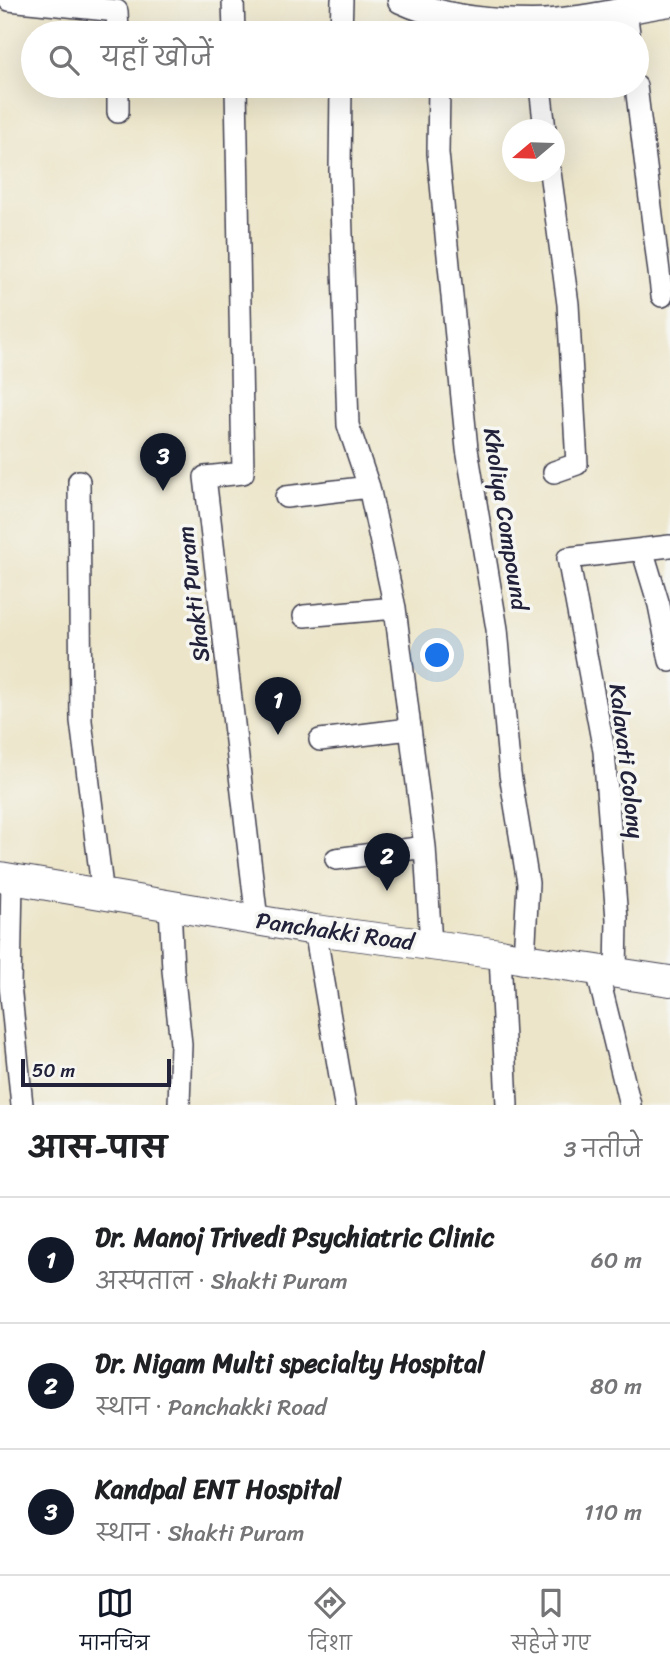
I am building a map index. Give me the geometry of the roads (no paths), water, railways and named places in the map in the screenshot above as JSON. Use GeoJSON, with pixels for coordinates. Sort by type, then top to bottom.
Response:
{"type":"FeatureCollection","features":[{"type":"Feature","properties":{"kind":"main road","name":"Panchakki Road"},"geometry":{"type":"LineString","coordinates":[[6,878],[315,930],[431,944],[670,981]]}},
{"type":"Feature","properties":{"kind":"street"},"geometry":{"type":"LineString","coordinates":[[9,0],[117,11],[117,21]]}},
{"type":"Feature","properties":{"kind":"street"},"geometry":{"type":"LineString","coordinates":[[233,0],[234,21]]}},
{"type":"Feature","properties":{"kind":"street"},"geometry":{"type":"LineString","coordinates":[[341,21],[342,0]]}},
{"type":"Feature","properties":{"kind":"street"},"geometry":{"type":"LineString","coordinates":[[401,0],[437,21]]}},
{"type":"Feature","properties":{"kind":"street"},"geometry":{"type":"LineString","coordinates":[[553,21],[588,8],[643,11]]}},
{"type":"Feature","properties":{"kind":"street"},"geometry":{"type":"LineString","coordinates":[[474,21],[496,21]]}},
{"type":"Feature","properties":{"kind":"street"},"geometry":{"type":"LineString","coordinates":[[118,98],[118,112]]}},
{"type":"Feature","properties":{"kind":"street","name":"Shakti Puram"},"geometry":{"type":"LineString","coordinates":[[236,98],[243,473],[205,477],[257,920]]}},
{"type":"Feature","properties":{"kind":"street"},"geometry":{"type":"LineString","coordinates":[[341,98],[340,172],[348,425],[369,487],[395,608],[425,847],[431,944]]}},
{"type":"Feature","properties":{"kind":"street","name":"Kholiya Compound"},"geometry":{"type":"LineString","coordinates":[[439,98],[438,153],[465,435],[497,629],[510,774],[528,883],[512,956],[507,1105]]}},
{"type":"Feature","properties":{"kind":"street"},"geometry":{"type":"LineString","coordinates":[[541,98],[544,119]]}},
{"type":"Feature","properties":{"kind":"street"},"geometry":{"type":"LineString","coordinates":[[637,98],[662,296]]}},
{"type":"Feature","properties":{"kind":"street"},"geometry":{"type":"LineString","coordinates":[[551,182],[568,304],[578,464],[554,471]]}},
{"type":"Feature","properties":{"kind":"street"},"geometry":{"type":"LineString","coordinates":[[79,481],[81,721],[103,895]]}},
{"type":"Feature","properties":{"kind":"street"},"geometry":{"type":"LineString","coordinates":[[286,497],[369,487]]}},
{"type":"Feature","properties":{"kind":"street"},"geometry":{"type":"LineString","coordinates":[[670,546],[642,549],[659,605],[670,661]]}},
{"type":"Feature","properties":{"kind":"street","name":"Kalavati Colony"},"geometry":{"type":"LineString","coordinates":[[631,1105],[607,972],[617,919],[604,751],[568,558],[642,549]]}},
{"type":"Feature","properties":{"kind":"street"},"geometry":{"type":"LineString","coordinates":[[304,616],[395,608]]}},
{"type":"Feature","properties":{"kind":"street"},"geometry":{"type":"LineString","coordinates":[[320,740],[409,729]]}},
{"type":"Feature","properties":{"kind":"street"},"geometry":{"type":"LineString","coordinates":[[336,859],[425,847]]}},
{"type":"Feature","properties":{"kind":"street"},"geometry":{"type":"LineString","coordinates":[[6,878],[10,985],[22,1105]]}},
{"type":"Feature","properties":{"kind":"street"},"geometry":{"type":"LineString","coordinates":[[170,905],[173,970],[181,1044],[179,1105]]}},
{"type":"Feature","properties":{"kind":"street"},"geometry":{"type":"LineString","coordinates":[[315,930],[345,1105]]}},
{"type":"Feature","properties":{"kind":"place","name":"Kandpal ENT Hospital"},"geometry":{"type":"Point","coordinates":[163,491]}},
{"type":"Feature","properties":{"kind":"place","name":"Dr. Manoj Trivedi Psychiatric Clinic"},"geometry":{"type":"Point","coordinates":[278,735]}},
{"type":"Feature","properties":{"kind":"place","name":"Dr. Nigam Multi specialty Hospital"},"geometry":{"type":"Point","coordinates":[387,891]}}]}
